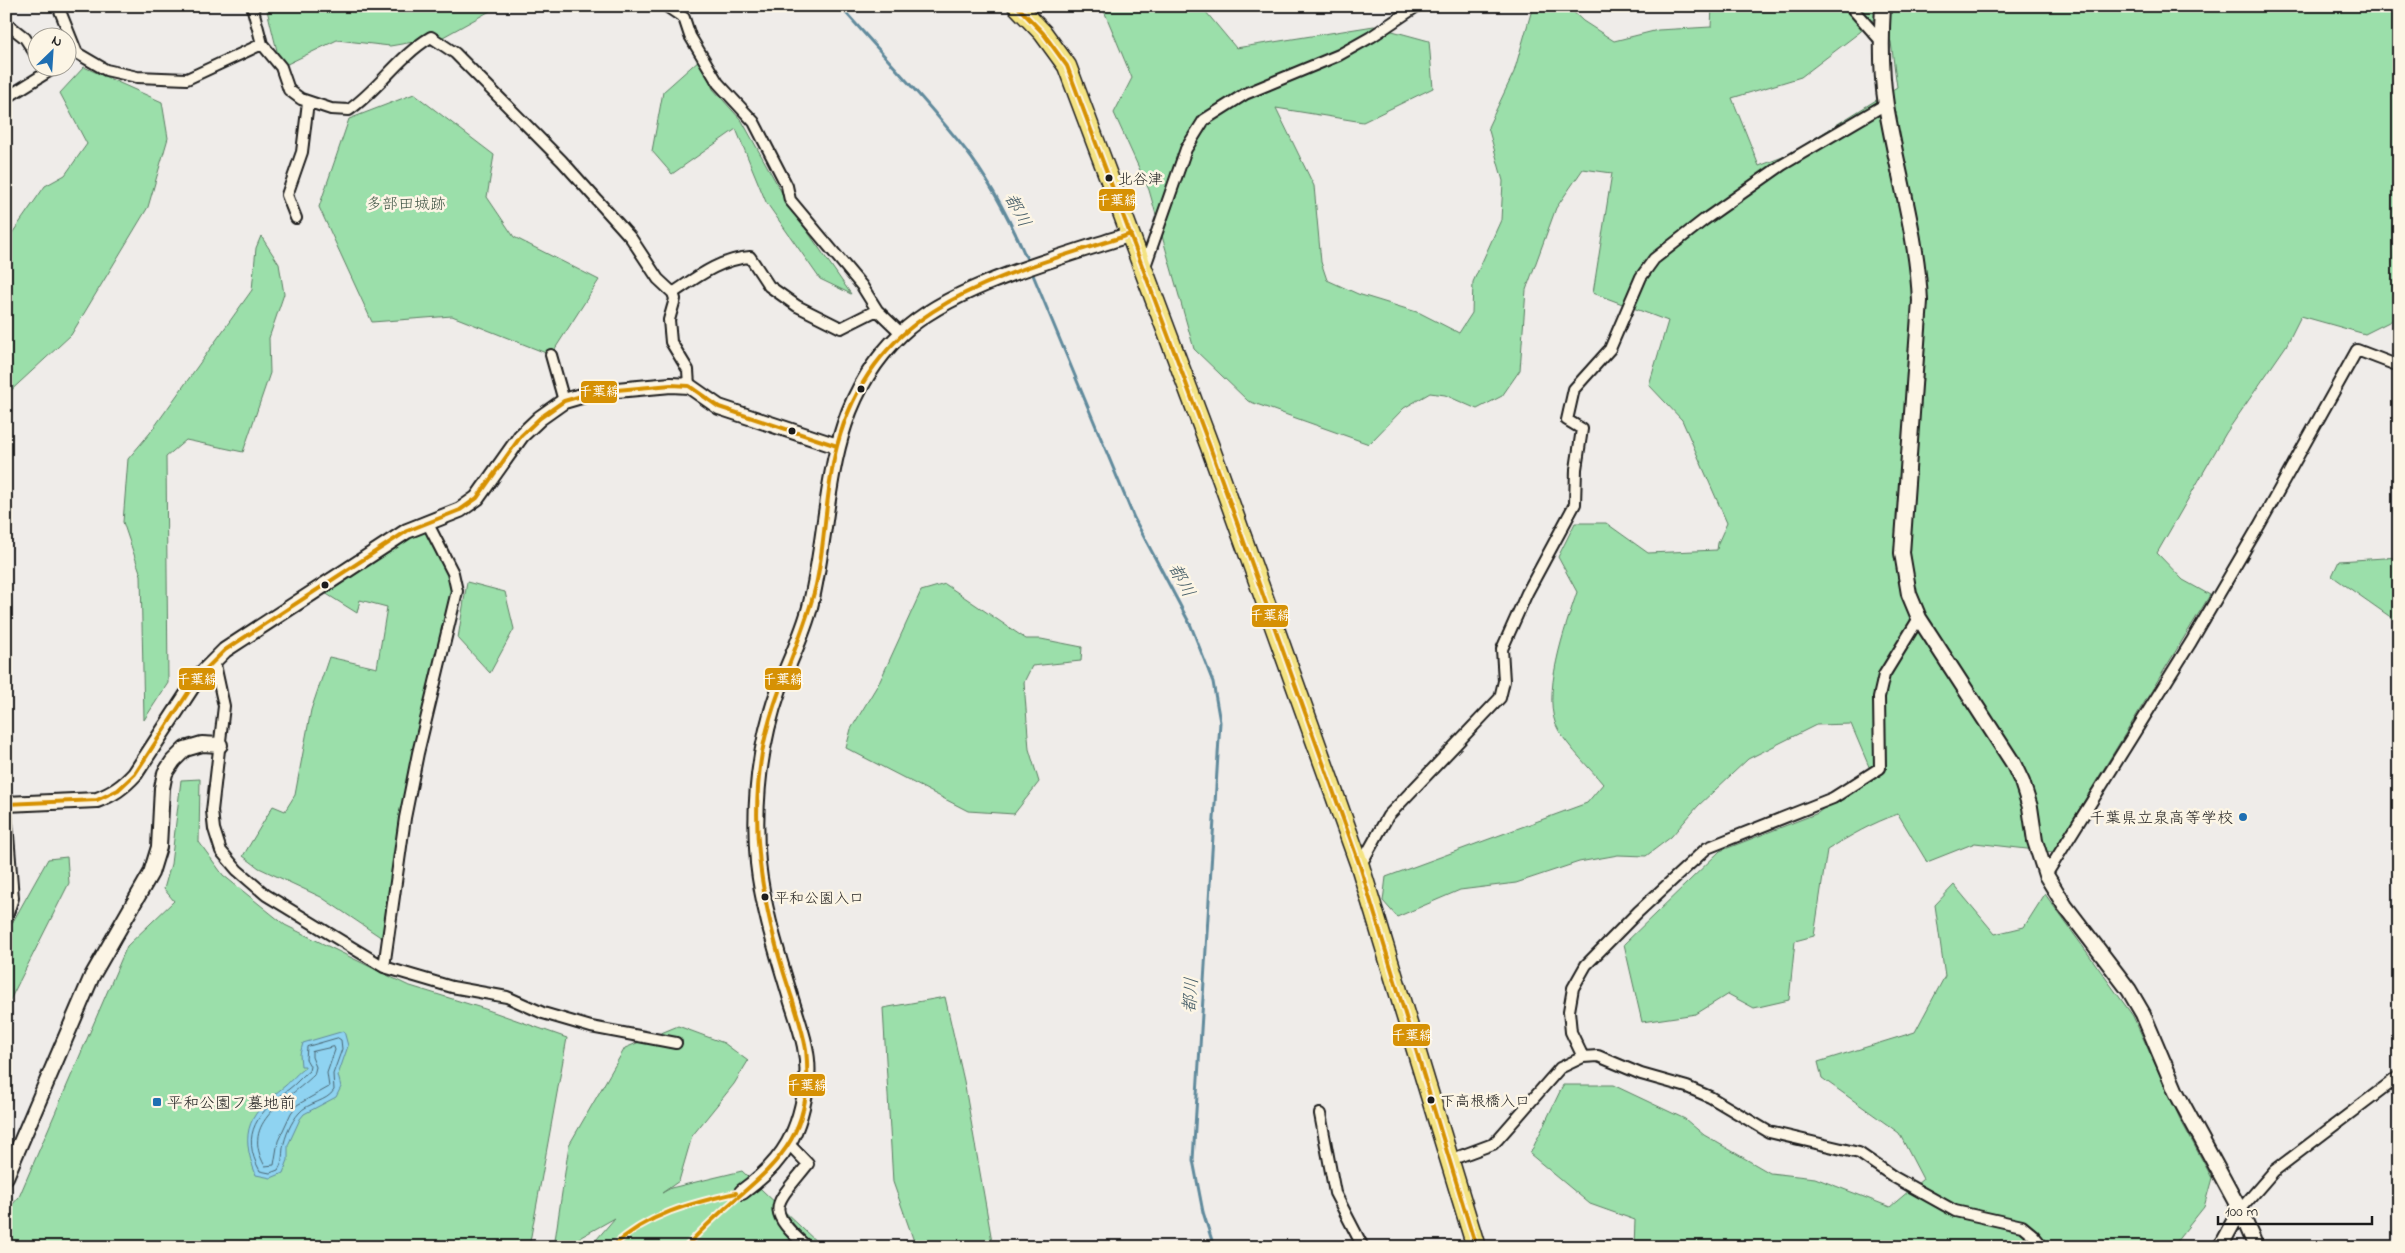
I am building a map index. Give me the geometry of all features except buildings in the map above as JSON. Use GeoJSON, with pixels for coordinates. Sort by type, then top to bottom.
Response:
{"type":"FeatureCollection","features":[{"type":"Feature","properties":{"kind":"highway"},"geometry":{"type":"LineString","coordinates":[[1017,6],[1049,40],[1067,66],[1144,269],[1360,866],[1476,1247]]}},
{"type":"Feature","properties":{"kind":"street"},"geometry":{"type":"LineString","coordinates":[[58,6],[67,28]]}},
{"type":"Feature","properties":{"kind":"street"},"geometry":{"type":"LineString","coordinates":[[252,6],[262,44],[281,67],[289,90],[301,99],[331,109],[349,110],[364,99],[415,46],[431,37],[468,64],[562,161],[631,238],[658,279],[673,293],[675,299],[669,320],[671,342],[688,370],[689,386]]}},
{"type":"Feature","properties":{"kind":"street"},"geometry":{"type":"LineString","coordinates":[[666,6],[684,18],[690,36],[718,82],[754,122],[786,186],[790,200],[862,286],[877,310],[902,334]]}},
{"type":"Feature","properties":{"kind":"street"},"geometry":{"type":"LineString","coordinates":[[1144,269],[1186,149],[1204,120],[1245,94],[1339,55],[1371,37],[1416,6]]}},
{"type":"Feature","properties":{"kind":"street"},"geometry":{"type":"LineString","coordinates":[[1850,6],[1881,41]]}},
{"type":"Feature","properties":{"kind":"street"},"geometry":{"type":"LineString","coordinates":[[1882,6],[1881,41],[1886,104],[1919,263],[1920,301],[1902,554],[1909,594],[1919,618],[2013,763],[2022,782],[2030,807],[2035,841],[2046,875],[2065,906],[2129,990],[2144,1014],[2176,1092],[2240,1210],[2256,1247]]}},
{"type":"Feature","properties":{"kind":"street"},"geometry":{"type":"LineString","coordinates":[[6,23],[28,43]]}},
{"type":"Feature","properties":{"kind":"street"},"geometry":{"type":"LineString","coordinates":[[78,54],[106,70],[137,77],[178,80],[186,79],[216,67],[262,44]]}},
{"type":"Feature","properties":{"kind":"street"},"geometry":{"type":"LineString","coordinates":[[6,98],[35,78]]}},
{"type":"Feature","properties":{"kind":"street"},"geometry":{"type":"LineString","coordinates":[[296,218],[288,195],[302,152],[308,102]]}},
{"type":"Feature","properties":{"kind":"street"},"geometry":{"type":"LineString","coordinates":[[1360,866],[1388,816],[1500,698],[1504,681],[1502,649],[1527,593],[1575,504],[1576,469],[1582,429],[1567,420],[1574,389],[1610,349],[1641,277],[1654,259],[1704,220],[1782,166],[1886,104]]}},
{"type":"Feature","properties":{"kind":"street"},"geometry":{"type":"LineString","coordinates":[[742,1192],[758,1180],[789,1144],[799,1120],[808,1077],[806,1047],[765,902],[756,832],[758,790],[760,764],[778,691],[806,622],[816,582],[831,473],[845,418],[860,389],[884,353],[921,318],[959,296],[1009,276],[1131,234]]}},
{"type":"Feature","properties":{"kind":"street"},"geometry":{"type":"LineString","coordinates":[[673,293],[711,268],[735,258],[750,257],[769,286],[797,306],[841,328],[877,310]]}},
{"type":"Feature","properties":{"kind":"street"},"geometry":{"type":"LineString","coordinates":[[2046,875],[2201,625],[2357,350],[2399,366]]}},
{"type":"Feature","properties":{"kind":"street"},"geometry":{"type":"LineString","coordinates":[[551,355],[564,401]]}},
{"type":"Feature","properties":{"kind":"street"},"geometry":{"type":"LineString","coordinates":[[6,804],[97,800],[124,786],[135,774],[199,676],[214,660],[238,641],[407,530],[428,524],[460,510],[477,498],[521,436],[540,418],[564,401],[595,392],[671,385],[689,386],[719,407],[837,446]]}},
{"type":"Feature","properties":{"kind":"street"},"geometry":{"type":"LineString","coordinates":[[384,966],[412,781],[457,591],[453,573],[428,524]]}},
{"type":"Feature","properties":{"kind":"street"},"geometry":{"type":"LineString","coordinates":[[1583,1057],[1571,1032],[1570,1012],[1573,988],[1586,965],[1638,912],[1707,848],[1833,798],[1880,768],[1879,697],[1884,675],[1919,618]]}},
{"type":"Feature","properties":{"kind":"street"},"geometry":{"type":"LineString","coordinates":[[214,660],[224,706],[212,811],[214,829],[221,851],[237,870],[266,894],[384,966],[452,987],[507,997],[543,1013],[591,1027],[676,1043]]}},
{"type":"Feature","properties":{"kind":"street"},"geometry":{"type":"LineString","coordinates":[[6,1177],[92,976],[152,873],[159,847],[162,788],[165,773],[173,761],[185,749],[202,744],[220,744]]}},
{"type":"Feature","properties":{"kind":"street"},"geometry":{"type":"LineString","coordinates":[[6,810],[8,860],[13,898],[6,919]]}},
{"type":"Feature","properties":{"kind":"street"},"geometry":{"type":"LineString","coordinates":[[1450,1160],[1493,1144],[1504,1134],[1535,1095],[1560,1068],[1583,1057],[1598,1056],[1641,1074],[1687,1087],[1710,1096],[1769,1132],[1786,1137],[1849,1148],[1930,1198],[1955,1211],[2022,1226],[2043,1247]]}},
{"type":"Feature","properties":{"kind":"street"},"geometry":{"type":"LineString","coordinates":[[2220,1247],[2240,1210],[2274,1171],[2399,1076]]}},
{"type":"Feature","properties":{"kind":"street"},"geometry":{"type":"LineString","coordinates":[[1320,1114],[1335,1193],[1363,1247]]}},
{"type":"Feature","properties":{"kind":"street"},"geometry":{"type":"LineString","coordinates":[[789,1144],[808,1164],[784,1195],[777,1210],[786,1228],[807,1247]]}},
{"type":"Feature","properties":{"kind":"green space"},"geometry":{"type":"Polygon","coordinates":[[[266,6],[494,6],[490,11],[443,37],[390,46],[337,40],[281,67],[266,6]]]}},
{"type":"Feature","properties":{"kind":"green space"},"geometry":{"type":"Polygon","coordinates":[[[1102,6],[1201,6],[1236,48],[1374,26],[1429,41],[1433,88],[1363,122],[1276,108],[1314,186],[1321,262],[1327,280],[1358,294],[1420,313],[1459,333],[1472,313],[1473,282],[1501,220],[1503,181],[1488,127],[1514,72],[1533,6],[1567,6],[1583,21],[1614,41],[1658,30],[1711,27],[1712,6],[2399,6],[2399,317],[2365,334],[2301,316],[2286,346],[2226,433],[2157,553],[2183,580],[2210,595],[2053,852],[1975,843],[1927,862],[1898,814],[1888,818],[1861,830],[1827,850],[1814,936],[1795,941],[1789,1000],[1754,1008],[1728,994],[1696,1014],[1642,1022],[1624,944],[1720,851],[1818,813],[1870,769],[1851,724],[1816,725],[1748,759],[1698,806],[1671,837],[1646,856],[1618,855],[1579,862],[1516,883],[1460,890],[1397,917],[1383,901],[1386,877],[1587,803],[1603,784],[1559,731],[1554,717],[1552,700],[1556,662],[1577,592],[1558,557],[1575,523],[1606,523],[1648,553],[1717,550],[1727,523],[1682,420],[1649,385],[1668,321],[1593,293],[1612,173],[1583,169],[1556,208],[1526,290],[1520,370],[1502,396],[1477,409],[1445,395],[1430,393],[1404,408],[1369,444],[1248,401],[1194,349],[1149,190],[1114,113],[1132,78],[1102,6]],[[1877,16],[1860,32],[1801,77],[1732,98],[1759,166],[1788,155],[1897,87],[1891,42],[1877,16]]]}},
{"type":"Feature","properties":{"kind":"green space"},"geometry":{"type":"Polygon","coordinates":[[[700,59],[713,89],[742,121],[787,202],[851,294],[820,279],[766,202],[736,129],[672,174],[652,151],[663,92],[700,59]]]}},
{"type":"Feature","properties":{"kind":"green space"},"geometry":{"type":"Polygon","coordinates":[[[84,67],[162,102],[168,138],[148,207],[71,335],[6,395],[6,242],[45,186],[65,175],[87,144],[60,93],[74,78],[78,78],[78,74],[84,67]]]}},
{"type":"Feature","properties":{"kind":"green space","name":"多部田城跡"},"geometry":{"type":"Polygon","coordinates":[[[414,94],[494,155],[487,197],[514,237],[599,280],[551,355],[452,316],[372,322],[319,207],[349,119],[414,94]]]}},
{"type":"Feature","properties":{"kind":"green space"},"geometry":{"type":"Polygon","coordinates":[[[261,236],[279,264],[284,294],[269,338],[270,373],[243,452],[186,440],[166,457],[168,683],[144,720],[141,575],[123,522],[128,459],[150,433],[252,290],[256,248],[261,236]]]}},
{"type":"Feature","properties":{"kind":"green space"},"geometry":{"type":"Polygon","coordinates":[[[426,529],[446,566],[452,594],[415,748],[382,938],[321,897],[259,868],[243,856],[273,806],[285,811],[295,795],[311,710],[329,657],[377,668],[387,607],[360,600],[357,613],[325,593],[394,544],[426,529]]]}},
{"type":"Feature","properties":{"kind":"green space"},"geometry":{"type":"Polygon","coordinates":[[[2399,557],[2399,623],[2332,576],[2339,561],[2399,557]]]}},
{"type":"Feature","properties":{"kind":"green space"},"geometry":{"type":"Polygon","coordinates":[[[467,582],[505,592],[514,629],[490,673],[458,638],[467,582]]]}},
{"type":"Feature","properties":{"kind":"green space"},"geometry":{"type":"Polygon","coordinates":[[[945,584],[1026,639],[1041,639],[1082,647],[1081,661],[1032,666],[1024,682],[1029,749],[1039,782],[1014,814],[968,811],[846,748],[851,729],[880,681],[921,591],[945,584]]]}},
{"type":"Feature","properties":{"kind":"green space"},"geometry":{"type":"Polygon","coordinates":[[[200,779],[199,842],[223,875],[285,925],[407,985],[485,1009],[567,1038],[529,1247],[6,1247],[6,1212],[19,1197],[127,946],[174,901],[164,889],[171,864],[181,780],[200,779]]]}},
{"type":"Feature","properties":{"kind":"green space"},"geometry":{"type":"Polygon","coordinates":[[[67,857],[69,883],[6,1008],[6,934],[48,859],[67,857]]]}},
{"type":"Feature","properties":{"kind":"green space"},"geometry":{"type":"Polygon","coordinates":[[[1954,885],[1995,934],[2024,927],[2045,894],[2133,1016],[2180,1119],[2212,1178],[2204,1207],[2172,1247],[1634,1247],[1635,1220],[1590,1204],[1530,1154],[1563,1085],[1613,1085],[1685,1119],[1704,1135],[1770,1173],[1815,1178],[1890,1207],[1923,1179],[1899,1133],[1822,1078],[1818,1062],[1915,1032],[1945,976],[1935,905],[1954,885]]]}},
{"type":"Feature","properties":{"kind":"green space"},"geometry":{"type":"Polygon","coordinates":[[[945,997],[964,1081],[993,1247],[916,1247],[893,1182],[883,1008],[945,997]]]}},
{"type":"Feature","properties":{"kind":"green space"},"geometry":{"type":"Polygon","coordinates":[[[678,1026],[724,1043],[748,1061],[734,1084],[692,1136],[679,1181],[662,1193],[671,1188],[742,1171],[822,1247],[590,1247],[615,1218],[563,1247],[554,1247],[569,1145],[625,1048],[678,1026]]]}},
{"type":"Feature","properties":{"kind":"water"},"geometry":{"type":"Polygon","coordinates":[[[344,1031],[348,1046],[338,1075],[341,1087],[336,1097],[304,1114],[300,1119],[288,1145],[288,1160],[283,1173],[271,1178],[256,1175],[248,1146],[248,1134],[256,1114],[263,1105],[305,1068],[305,1066],[301,1066],[300,1054],[303,1043],[344,1031]]]}},
{"type":"Feature","properties":{"kind":"waterway","name":"都川"},"geometry":{"type":"LineString","coordinates":[[840,6],[934,112],[974,161],[1000,204],[1029,264]]}},
{"type":"Feature","properties":{"kind":"waterway","name":"都川"},"geometry":{"type":"LineString","coordinates":[[1031,270],[1134,518],[1191,626],[1213,682],[1220,722],[1193,1160],[1203,1212],[1214,1247]]}},
{"type":"Feature","properties":{"kind":"transit line","name":"千葉線"},"geometry":{"type":"LineString","coordinates":[[1017,6],[1043,33],[1067,66],[1210,447],[1360,866],[1476,1247]]}},
{"type":"Feature","properties":{"kind":"transit line","name":"千葉線"},"geometry":{"type":"LineString","coordinates":[[686,1247],[773,1164],[789,1143],[801,1118],[807,1087],[806,1049],[782,967],[763,887],[758,834],[759,780],[762,753],[773,710],[816,585],[833,463],[837,446],[856,396],[882,356],[914,325],[951,300],[1037,264],[1131,234]]}},
{"type":"Feature","properties":{"kind":"transit line","name":"千葉線"},"geometry":{"type":"LineString","coordinates":[[6,804],[97,800],[118,790],[135,774],[199,676],[225,650],[407,531],[460,510],[477,498],[521,436],[540,418],[564,401],[595,392],[671,385],[689,386],[719,407],[837,446]]}},
{"type":"Feature","properties":{"kind":"transit line","name":"千葉線"},"geometry":{"type":"LineString","coordinates":[[612,1247],[640,1226],[670,1211],[736,1193]]}},
{"type":"Feature","properties":{"kind":"place","name":"北谷津"},"geometry":{"type":"Point","coordinates":[1109,178]}},
{"type":"Feature","properties":{"kind":"place","name":"千葉県立泉高等学校"},"geometry":{"type":"Point","coordinates":[2243,817]}},
{"type":"Feature","properties":{"kind":"place","name":"平和公園入口"},"geometry":{"type":"Point","coordinates":[765,897]}},
{"type":"Feature","properties":{"kind":"place","name":"下高根橋入口"},"geometry":{"type":"Point","coordinates":[1431,1100]}},
{"type":"Feature","properties":{"kind":"place","name":"平和公園フ墓地前"},"geometry":{"type":"Point","coordinates":[157,1102]}}]}
